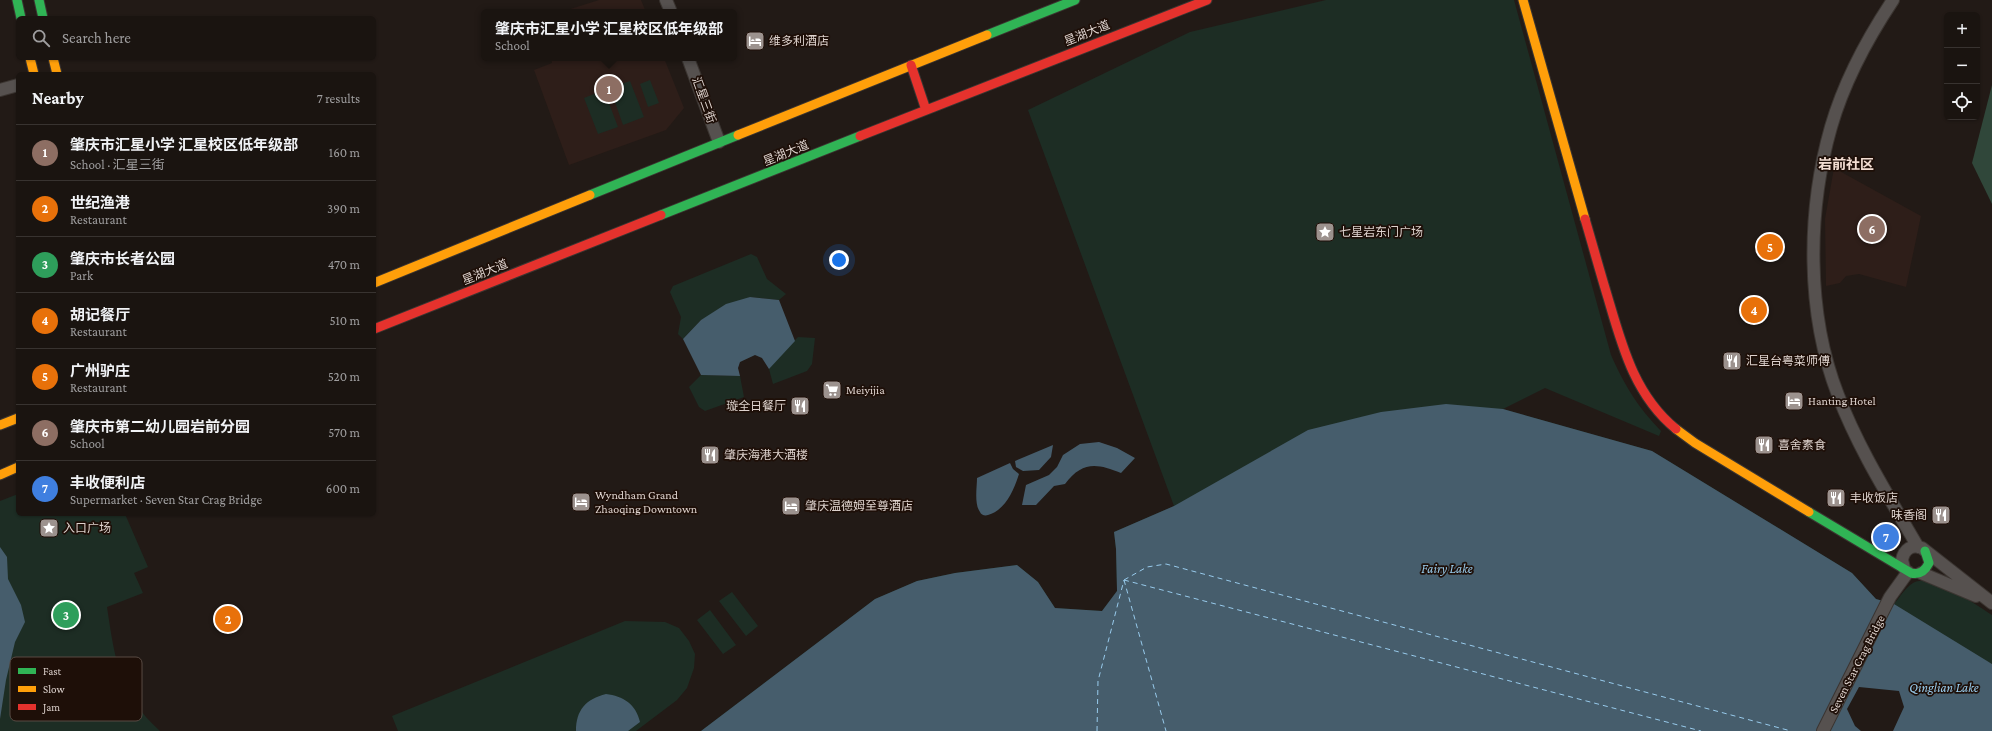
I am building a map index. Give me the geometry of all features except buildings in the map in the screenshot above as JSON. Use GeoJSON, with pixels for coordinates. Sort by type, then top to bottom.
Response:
{"type":"FeatureCollection","features":[{"type":"Feature","properties":{"kind":"main road"},"geometry":{"type":"LineString","coordinates":[[17,0],[21,16]]}},
{"type":"Feature","properties":{"kind":"main road"},"geometry":{"type":"LineString","coordinates":[[38,0],[42,16]]}},
{"type":"Feature","properties":{"kind":"main road"},"geometry":{"type":"LineString","coordinates":[[376,282],[719,142],[1075,0]]}},
{"type":"Feature","properties":{"kind":"main road","name":"星湖大道"},"geometry":{"type":"LineString","coordinates":[[376,328],[926,110],[1175,8],[1192,2],[1207,0]]}},
{"type":"Feature","properties":{"kind":"main road"},"geometry":{"type":"LineString","coordinates":[[1524,0],[1623,351],[1636,378],[1653,405],[1669,423],[1695,443],[1912,574],[1924,571],[1929,563],[1922,549]]}},
{"type":"Feature","properties":{"kind":"main road"},"geometry":{"type":"LineString","coordinates":[[30,60],[34,72]]}},
{"type":"Feature","properties":{"kind":"main road"},"geometry":{"type":"LineString","coordinates":[[54,60],[56,72]]}},
{"type":"Feature","properties":{"kind":"main road"},"geometry":{"type":"LineString","coordinates":[[911,65],[926,110]]}},
{"type":"Feature","properties":{"kind":"main road"},"geometry":{"type":"LineString","coordinates":[[0,425],[16,418]]}},
{"type":"Feature","properties":{"kind":"main road"},"geometry":{"type":"LineString","coordinates":[[0,475],[16,468]]}},
{"type":"Feature","properties":{"kind":"street"},"geometry":{"type":"LineString","coordinates":[[1893,0],[1877,25],[1851,72],[1831,127],[1816,207],[1814,249],[1815,288],[1819,323],[1826,358],[1837,394],[1857,440],[1922,549],[1991,602]]}},
{"type":"Feature","properties":{"kind":"street","name":"汇星三街"},"geometry":{"type":"LineString","coordinates":[[689,61],[719,142]]}},
{"type":"Feature","properties":{"kind":"street"},"geometry":{"type":"LineString","coordinates":[[0,90],[16,86]]}},
{"type":"Feature","properties":{"kind":"street"},"geometry":{"type":"LineString","coordinates":[[1906,570],[1902,564],[1903,555],[1909,548],[1922,549]]}},
{"type":"Feature","properties":{"kind":"street","name":"Seven Star Crag Bridge"},"geometry":{"type":"LineString","coordinates":[[1823,731],[1890,598],[1906,570]]}},
{"type":"Feature","properties":{"kind":"street"},"geometry":{"type":"LineString","coordinates":[[1920,573],[1991,602]]}},
{"type":"Feature","properties":{"kind":"shaded area"},"geometry":{"type":"Polygon","coordinates":[[[599,0],[641,0],[645,9],[570,9],[599,0]]]}},
{"type":"Feature","properties":{"kind":"shaded area"},"geometry":{"type":"Polygon","coordinates":[[[552,61],[665,61],[684,108],[666,130],[569,165],[534,70],[552,63],[552,61]]]}},
{"type":"Feature","properties":{"kind":"shaded area"},"geometry":{"type":"Polygon","coordinates":[[[1834,168],[1921,216],[1906,287],[1859,274],[1846,276],[1840,283],[1826,286],[1825,219],[1834,168]]]}},
{"type":"Feature","properties":{"kind":"green space"},"geometry":{"type":"Polygon","coordinates":[[[1326,0],[1514,0],[1611,355],[1632,395],[1661,431],[1659,436],[1545,388],[1503,409],[1652,451],[1852,573],[1876,599],[1894,604],[1910,585],[1921,581],[1931,582],[1953,591],[1992,615],[1992,664],[1976,656],[701,731],[875,599],[917,581],[955,573],[1017,565],[1038,582],[1055,608],[1102,611],[1117,591],[1114,532],[1174,506],[1028,110],[1190,32],[1326,0]]]}},
{"type":"Feature","properties":{"kind":"green space"},"geometry":{"type":"Polygon","coordinates":[[[650,80],[659,103],[648,107],[640,84],[650,80]]]}},
{"type":"Feature","properties":{"kind":"green space"},"geometry":{"type":"Polygon","coordinates":[[[630,81],[644,117],[623,125],[610,88],[630,81]]]}},
{"type":"Feature","properties":{"kind":"green space"},"geometry":{"type":"Polygon","coordinates":[[[1992,85],[1992,204],[1972,163],[1992,85]]]}},
{"type":"Feature","properties":{"kind":"green space"},"geometry":{"type":"Polygon","coordinates":[[[604,90],[618,127],[598,134],[584,98],[604,90]]]}},
{"type":"Feature","properties":{"kind":"green space"},"geometry":{"type":"Polygon","coordinates":[[[751,254],[757,257],[767,279],[786,294],[779,300],[750,297],[701,320],[683,339],[678,334],[681,317],[670,292],[673,286],[751,254]]]}},
{"type":"Feature","properties":{"kind":"green space"},"geometry":{"type":"Polygon","coordinates":[[[798,337],[815,338],[812,364],[807,371],[773,384],[769,369],[798,337]]]}},
{"type":"Feature","properties":{"kind":"green space"},"geometry":{"type":"Polygon","coordinates":[[[701,375],[740,376],[744,397],[705,411],[699,407],[689,387],[701,375]]]}},
{"type":"Feature","properties":{"kind":"green space"},"geometry":{"type":"Polygon","coordinates":[[[16,495],[16,516],[126,516],[148,567],[134,573],[143,593],[107,607],[115,657],[10,657],[10,721],[142,721],[142,711],[160,731],[0,731],[0,501],[16,495]]]}},
{"type":"Feature","properties":{"kind":"green space"},"geometry":{"type":"Polygon","coordinates":[[[732,592],[758,626],[746,636],[719,601],[732,592]]]}},
{"type":"Feature","properties":{"kind":"green space"},"geometry":{"type":"Polygon","coordinates":[[[710,610],[736,645],[723,654],[697,620],[710,610]]]}},
{"type":"Feature","properties":{"kind":"green space"},"geometry":{"type":"Polygon","coordinates":[[[625,621],[665,622],[679,628],[689,641],[695,654],[694,668],[687,688],[677,700],[636,731],[398,731],[392,716],[625,621]]]}},
{"type":"Feature","properties":{"kind":"water"},"geometry":{"type":"Polygon","coordinates":[[[750,297],[779,300],[795,341],[769,369],[762,358],[755,355],[740,362],[738,368],[740,376],[701,375],[683,339],[701,320],[726,304],[750,297]]]}},
{"type":"Feature","properties":{"kind":"water","name":"Fairy Lake"},"geometry":{"type":"Polygon","coordinates":[[[1446,404],[1503,409],[1652,451],[1852,573],[1876,599],[1894,604],[1992,664],[1992,731],[1893,731],[1904,707],[1899,691],[1859,687],[1847,709],[1855,726],[1861,731],[701,731],[875,599],[917,581],[955,573],[1017,565],[1038,582],[1055,608],[1102,611],[1117,591],[1114,532],[1174,506],[1308,430],[1381,412],[1446,404]]]}},
{"type":"Feature","properties":{"kind":"water"},"geometry":{"type":"Polygon","coordinates":[[[1099,442],[1117,448],[1135,458],[1121,473],[1105,467],[1090,466],[1084,468],[1078,471],[1065,484],[1054,486],[1036,505],[1022,505],[1026,485],[1049,475],[1057,467],[1063,455],[1080,444],[1099,442]]]}},
{"type":"Feature","properties":{"kind":"water"},"geometry":{"type":"Polygon","coordinates":[[[1053,445],[1051,457],[1039,470],[1023,471],[1016,467],[1015,461],[1053,445]]]}},
{"type":"Feature","properties":{"kind":"water"},"geometry":{"type":"Polygon","coordinates":[[[1010,463],[1013,469],[1019,474],[1012,492],[1000,509],[988,515],[982,515],[977,505],[977,478],[1010,463]]]}},
{"type":"Feature","properties":{"kind":"water"},"geometry":{"type":"Polygon","coordinates":[[[0,547],[7,557],[8,579],[21,605],[25,622],[15,642],[11,657],[10,657],[0,719],[0,547]]]}},
{"type":"Feature","properties":{"kind":"water"},"geometry":{"type":"Polygon","coordinates":[[[606,694],[618,697],[628,702],[635,710],[640,722],[628,731],[576,731],[578,717],[584,706],[593,699],[606,694]]]}},
{"type":"Feature","properties":{"kind":"ferry route"},"geometry":{"type":"LineString","coordinates":[[1124,580],[1147,567],[1166,564],[1791,731]]}},
{"type":"Feature","properties":{"kind":"ferry route"},"geometry":{"type":"LineString","coordinates":[[1124,580],[1701,731]]}},
{"type":"Feature","properties":{"kind":"ferry route"},"geometry":{"type":"LineString","coordinates":[[1124,580],[1166,731]]}},
{"type":"Feature","properties":{"kind":"ferry route"},"geometry":{"type":"LineString","coordinates":[[1097,731],[1098,681],[1124,580]]}},
{"type":"Feature","properties":{"kind":"traffic: fast"},"geometry":{"type":"LineString","coordinates":[[17,0],[21,16]]}},
{"type":"Feature","properties":{"kind":"traffic: fast"},"geometry":{"type":"LineString","coordinates":[[39,0],[43,16]]}},
{"type":"Feature","properties":{"kind":"traffic: fast"},"geometry":{"type":"LineString","coordinates":[[987,35],[1075,0]]}},
{"type":"Feature","properties":{"kind":"traffic: fast"},"geometry":{"type":"LineString","coordinates":[[590,195],[738,135]]}},
{"type":"Feature","properties":{"kind":"traffic: fast"},"geometry":{"type":"LineString","coordinates":[[661,215],[860,136]]}},
{"type":"Feature","properties":{"kind":"traffic: fast"},"geometry":{"type":"LineString","coordinates":[[1809,512],[1911,573],[1920,573],[1929,563],[1925,551]]}},
{"type":"Feature","properties":{"kind":"traffic: slow"},"geometry":{"type":"LineString","coordinates":[[1523,0],[1585,219]]}},
{"type":"Feature","properties":{"kind":"traffic: slow"},"geometry":{"type":"LineString","coordinates":[[738,135],[987,35]]}},
{"type":"Feature","properties":{"kind":"traffic: slow"},"geometry":{"type":"LineString","coordinates":[[30,60],[34,72]]}},
{"type":"Feature","properties":{"kind":"traffic: slow"},"geometry":{"type":"LineString","coordinates":[[54,60],[56,72]]}},
{"type":"Feature","properties":{"kind":"traffic: slow"},"geometry":{"type":"LineString","coordinates":[[376,282],[590,195]]}},
{"type":"Feature","properties":{"kind":"traffic: slow"},"geometry":{"type":"LineString","coordinates":[[0,425],[16,419]]}},
{"type":"Feature","properties":{"kind":"traffic: slow"},"geometry":{"type":"LineString","coordinates":[[1676,429],[1695,443],[1809,512]]}},
{"type":"Feature","properties":{"kind":"traffic: slow"},"geometry":{"type":"LineString","coordinates":[[0,475],[16,468]]}},
{"type":"Feature","properties":{"kind":"traffic: jam"},"geometry":{"type":"LineString","coordinates":[[860,136],[1207,0]]}},
{"type":"Feature","properties":{"kind":"traffic: jam"},"geometry":{"type":"LineString","coordinates":[[911,65],[926,110]]}},
{"type":"Feature","properties":{"kind":"traffic: jam"},"geometry":{"type":"LineString","coordinates":[[376,328],[661,215]]}},
{"type":"Feature","properties":{"kind":"traffic: jam"},"geometry":{"type":"LineString","coordinates":[[1585,219],[1619,334],[1632,369],[1640,386],[1650,401],[1662,416],[1676,429]]}},
{"type":"Feature","properties":{"kind":"place","name":"维多利酒店"},"geometry":{"type":"Point","coordinates":[755,41]}},
{"type":"Feature","properties":{"kind":"place","name":"肇庆市汇星小学 汇星校区低年级部"},"geometry":{"type":"Point","coordinates":[609,89]}},
{"type":"Feature","properties":{"kind":"place","name":"肇庆市第二幼儿园岩前分园"},"geometry":{"type":"Point","coordinates":[1872,229]}},
{"type":"Feature","properties":{"kind":"place","name":"七星岩东门广场"},"geometry":{"type":"Point","coordinates":[1325,232]}},
{"type":"Feature","properties":{"kind":"place","name":"广州驴庄"},"geometry":{"type":"Point","coordinates":[1770,247]}},
{"type":"Feature","properties":{"kind":"place","name":"胡记餐厅"},"geometry":{"type":"Point","coordinates":[1754,310]}},
{"type":"Feature","properties":{"kind":"place","name":"汇星台粤菜师傅"},"geometry":{"type":"Point","coordinates":[1732,361]}},
{"type":"Feature","properties":{"kind":"place","name":"Meiyijia"},"geometry":{"type":"Point","coordinates":[832,390]}},
{"type":"Feature","properties":{"kind":"place","name":"Hanting Hotel"},"geometry":{"type":"Point","coordinates":[1794,401]}},
{"type":"Feature","properties":{"kind":"place","name":"璇全日餐厅"},"geometry":{"type":"Point","coordinates":[800,406]}},
{"type":"Feature","properties":{"kind":"place","name":"喜舍素食"},"geometry":{"type":"Point","coordinates":[1764,445]}},
{"type":"Feature","properties":{"kind":"place","name":"肇庆海港大酒楼"},"geometry":{"type":"Point","coordinates":[710,455]}},
{"type":"Feature","properties":{"kind":"place","name":"丰收饭店"},"geometry":{"type":"Point","coordinates":[1836,498]}},
{"type":"Feature","properties":{"kind":"place","name":"Wyndham Grand Zhaoqing Downtown"},"geometry":{"type":"Point","coordinates":[581,502]}},
{"type":"Feature","properties":{"kind":"place","name":"肇庆温德姆至尊酒店"},"geometry":{"type":"Point","coordinates":[791,506]}},
{"type":"Feature","properties":{"kind":"place","name":"味香阁"},"geometry":{"type":"Point","coordinates":[1941,515]}},
{"type":"Feature","properties":{"kind":"place","name":"入口广场"},"geometry":{"type":"Point","coordinates":[49,528]}},
{"type":"Feature","properties":{"kind":"place","name":"丰收便利店"},"geometry":{"type":"Point","coordinates":[1886,537]}},
{"type":"Feature","properties":{"kind":"place","name":"肇庆市长者公园"},"geometry":{"type":"Point","coordinates":[66,615]}},
{"type":"Feature","properties":{"kind":"place","name":"世纪渔港"},"geometry":{"type":"Point","coordinates":[228,619]}},
{"type":"Feature","properties":{"kind":"district","name":"岩前社区"},"geometry":{"type":"Point","coordinates":[1846,164]}},
{"type":"Feature","properties":{"kind":"water label","name":"Qinglian Lake"},"geometry":{"type":"Point","coordinates":[1944,687]}}]}
